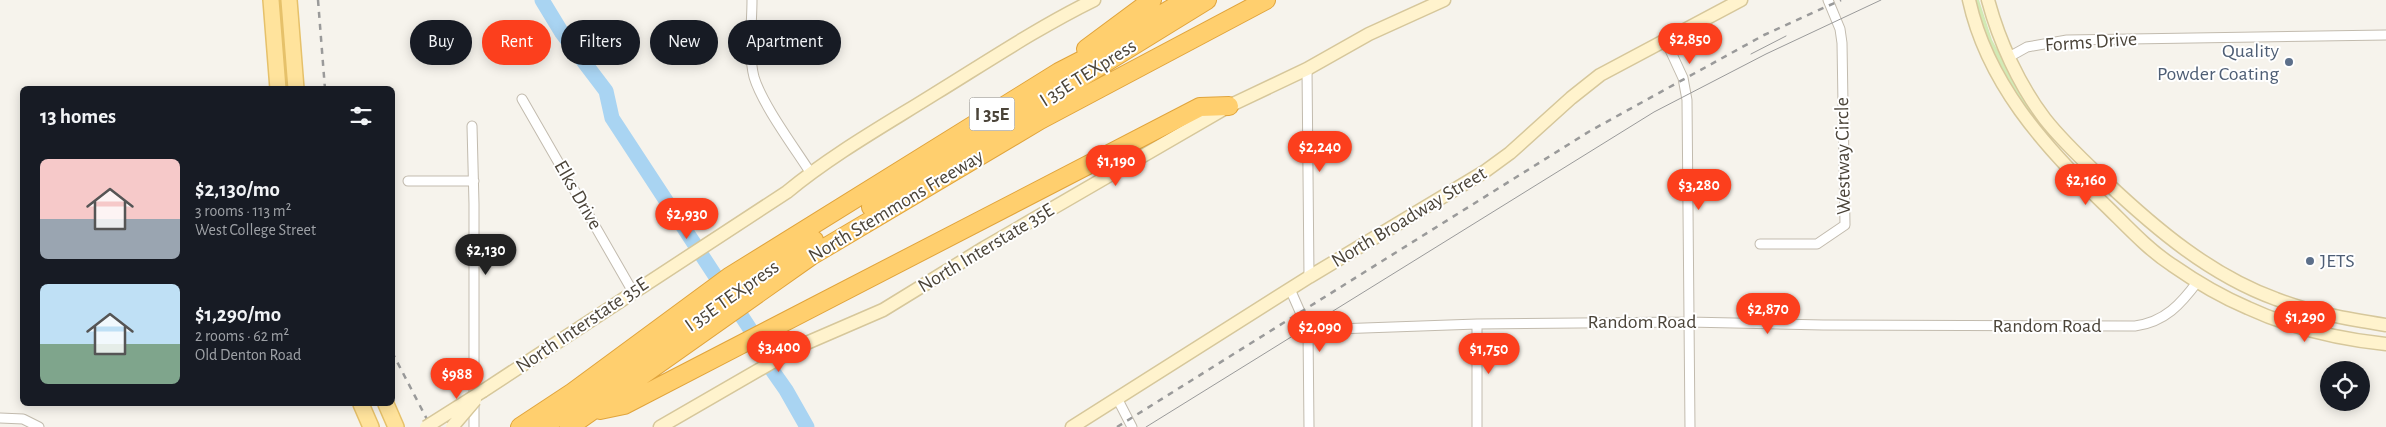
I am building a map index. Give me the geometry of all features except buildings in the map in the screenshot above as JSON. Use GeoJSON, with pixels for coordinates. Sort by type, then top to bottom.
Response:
{"type":"FeatureCollection","features":[{"type":"Feature","properties":{"kind":"highway"},"geometry":{"type":"LineString","coordinates":[[1059,72],[1108,31],[1152,0]]}},
{"type":"Feature","properties":{"kind":"highway","name":"North Stemmons Freeway"},"geometry":{"type":"LineString","coordinates":[[569,427],[593,411],[806,244],[1059,72],[1098,52],[1186,0]]}},
{"type":"Feature","properties":{"kind":"highway","name":"I 35E TEXpress"},"geometry":{"type":"LineString","coordinates":[[543,427],[806,244],[1207,0]]}},
{"type":"Feature","properties":{"kind":"highway","name":"North Stemmons Freeway"},"geometry":{"type":"LineString","coordinates":[[520,427],[573,392],[729,277],[806,244],[1266,0]]}},
{"type":"Feature","properties":{"kind":"highway"},"geometry":{"type":"LineString","coordinates":[[593,411],[624,405],[1200,107],[1229,106]]}},
{"type":"Feature","properties":{"kind":"main road"},"geometry":{"type":"LineString","coordinates":[[271,0],[278,86]]}},
{"type":"Feature","properties":{"kind":"main road"},"geometry":{"type":"LineString","coordinates":[[289,0],[296,86]]}},
{"type":"Feature","properties":{"kind":"main road","name":"North Interstate 35E"},"geometry":{"type":"LineString","coordinates":[[426,427],[786,192],[810,172],[951,84],[1094,0]]}},
{"type":"Feature","properties":{"kind":"main road","name":"North Interstate 35E"},"geometry":{"type":"LineString","coordinates":[[660,427],[802,345],[883,310],[984,248],[1229,106],[1307,69],[1369,34],[1444,0]]}},
{"type":"Feature","properties":{"kind":"main road","name":"North Broadway Street"},"geometry":{"type":"LineString","coordinates":[[1072,427],[1290,289],[1484,172],[1510,153],[1571,98],[1600,75],[1741,0]]}},
{"type":"Feature","properties":{"kind":"main road"},"geometry":{"type":"LineString","coordinates":[[1969,0],[1972,17],[1994,68],[2011,98],[2032,128],[2068,170],[2143,241],[2173,266],[2247,308],[2289,325],[2324,334],[2386,344]]}},
{"type":"Feature","properties":{"kind":"main road"},"geometry":{"type":"LineString","coordinates":[[1988,0],[2009,57],[2026,90],[2045,118],[2072,150],[2124,199],[2180,247],[2221,273],[2274,299],[2331,317],[2386,325]]}},
{"type":"Feature","properties":{"kind":"main road"},"geometry":{"type":"LineString","coordinates":[[2032,128],[2045,118]]}},
{"type":"Feature","properties":{"kind":"main road"},"geometry":{"type":"LineString","coordinates":[[2324,334],[2331,317]]}},
{"type":"Feature","properties":{"kind":"main road"},"geometry":{"type":"LineString","coordinates":[[452,427],[483,391]]}},
{"type":"Feature","properties":{"kind":"main road"},"geometry":{"type":"LineString","coordinates":[[362,406],[371,427]]}},
{"type":"Feature","properties":{"kind":"main road"},"geometry":{"type":"LineString","coordinates":[[387,406],[396,427]]}},
{"type":"Feature","properties":{"kind":"street"},"geometry":{"type":"LineString","coordinates":[[752,0],[752,66],[754,77],[760,92],[810,172]]}},
{"type":"Feature","properties":{"kind":"street","name":"Westway Circle"},"geometry":{"type":"LineString","coordinates":[[1760,244],[1817,244],[1845,225],[1842,43],[1840,29],[1828,0]]}},
{"type":"Feature","properties":{"kind":"street","name":"Forms Drive"},"geometry":{"type":"LineString","coordinates":[[2009,57],[2027,47],[2067,40],[2386,35]]}},
{"type":"Feature","properties":{"kind":"street"},"geometry":{"type":"LineString","coordinates":[[1665,39],[1683,78],[1687,100],[1690,427]]}},
{"type":"Feature","properties":{"kind":"street"},"geometry":{"type":"LineString","coordinates":[[1307,69],[1310,277]]}},
{"type":"Feature","properties":{"kind":"street","name":"Elks Drive"},"geometry":{"type":"LineString","coordinates":[[522,99],[634,292]]}},
{"type":"Feature","properties":{"kind":"street"},"geometry":{"type":"LineString","coordinates":[[472,126],[474,182],[474,427]]}},
{"type":"Feature","properties":{"kind":"street"},"geometry":{"type":"LineString","coordinates":[[408,181],[474,182]]}},
{"type":"Feature","properties":{"kind":"street","name":"Random Road"},"geometry":{"type":"LineString","coordinates":[[1308,330],[1477,324],[1688,322],[1833,325],[2135,326],[2154,322],[2175,310],[2198,281]]}},
{"type":"Feature","properties":{"kind":"street"},"geometry":{"type":"LineString","coordinates":[[1290,289],[1308,330],[1309,427]]}},
{"type":"Feature","properties":{"kind":"street"},"geometry":{"type":"LineString","coordinates":[[1477,324],[1477,427]]}},
{"type":"Feature","properties":{"kind":"street"},"geometry":{"type":"LineString","coordinates":[[1117,398],[1132,427]]}},
{"type":"Feature","properties":{"kind":"street"},"geometry":{"type":"LineString","coordinates":[[0,418],[23,419],[39,427]]}},
{"type":"Feature","properties":{"kind":"green space"},"geometry":{"type":"Polygon","coordinates":[[[1975,0],[1979,0],[1992,40],[2029,106],[2031,111],[2028,114],[2011,87],[1997,59],[1984,30],[1975,0]]]}},
{"type":"Feature","properties":{"kind":"waterway"},"geometry":{"type":"LineString","coordinates":[[542,0],[562,33],[606,91],[612,118],[752,332],[753,343],[786,390],[807,427]]}},
{"type":"Feature","properties":{"kind":"tram line"},"geometry":{"type":"LineString","coordinates":[[1146,427],[1654,112],[1766,54],[1881,0]]}},
{"type":"Feature","properties":{"kind":"tram line"},"geometry":{"type":"LineString","coordinates":[[1751,54],[1786,36]]}},
{"type":"Feature","properties":{"kind":"railway"},"geometry":{"type":"LineString","coordinates":[[318,0],[325,86]]}},
{"type":"Feature","properties":{"kind":"railway"},"geometry":{"type":"LineString","coordinates":[[1117,427],[1590,131],[1764,35],[1841,0]]}},
{"type":"Feature","properties":{"kind":"railway"},"geometry":{"type":"LineString","coordinates":[[395,358],[431,427]]}},
{"type":"Feature","properties":{"kind":"place","name":"Quality Powder Coating"},"geometry":{"type":"Point","coordinates":[2289,62]}},
{"type":"Feature","properties":{"kind":"place","name":"JETS"},"geometry":{"type":"Point","coordinates":[2310,261]}}]}
